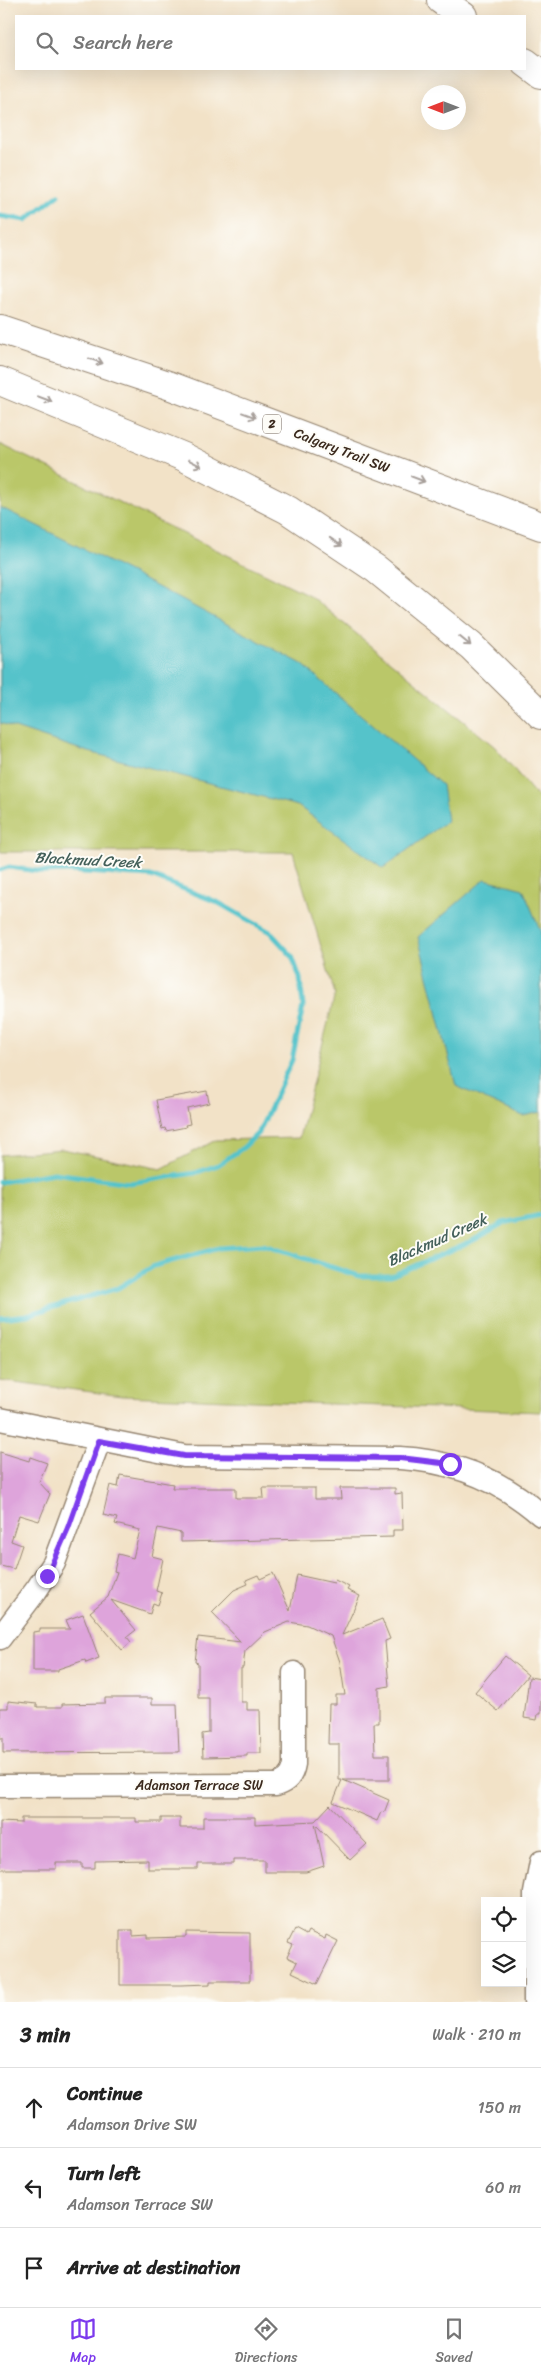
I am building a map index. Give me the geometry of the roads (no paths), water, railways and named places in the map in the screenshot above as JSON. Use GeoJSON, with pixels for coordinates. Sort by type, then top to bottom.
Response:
{"type":"FeatureCollection","features":[{"type":"Feature","properties":{"kind":"highway"},"geometry":{"type":"LineString","coordinates":[[441,0],[462,15]]}},
{"type":"Feature","properties":{"kind":"highway"},"geometry":{"type":"LineString","coordinates":[[526,63],[541,74]]}},
{"type":"Feature","properties":{"kind":"highway","name":"Calgary Trail SW"},"geometry":{"type":"LineString","coordinates":[[0,329],[171,386],[541,526]]}},
{"type":"Feature","properties":{"kind":"highway"},"geometry":{"type":"LineString","coordinates":[[0,381],[184,457],[288,510],[383,575],[471,646],[541,715]]}},
{"type":"Feature","properties":{"kind":"street"},"geometry":{"type":"LineString","coordinates":[[0,1419],[99,1441],[184,1456],[400,1458],[435,1461],[474,1472],[500,1485],[541,1515]]}},
{"type":"Feature","properties":{"kind":"street"},"geometry":{"type":"LineString","coordinates":[[0,1638],[54,1563],[99,1441]]}},
{"type":"Feature","properties":{"kind":"street","name":"Adamson Terrace SW"},"geometry":{"type":"LineString","coordinates":[[0,1786],[276,1785],[289,1778],[294,1764],[294,1672]]}},
{"type":"Feature","properties":{"kind":"street"},"geometry":{"type":"LineString","coordinates":[[535,2002],[538,1917],[535,1893],[541,1862]]}},
{"type":"Feature","properties":{"kind":"water"},"geometry":{"type":"Polygon","coordinates":[[[0,507],[135,575],[302,664],[442,785],[447,821],[383,868],[298,806],[85,751],[0,723],[0,507]]]}},
{"type":"Feature","properties":{"kind":"water"},"geometry":{"type":"Polygon","coordinates":[[[485,879],[523,889],[541,932],[541,1112],[523,1116],[456,1086],[418,937],[485,879]]]}},
{"type":"Feature","properties":{"kind":"waterway"},"geometry":{"type":"LineString","coordinates":[[0,216],[26,220],[59,194]]}},
{"type":"Feature","properties":{"kind":"waterway","name":"Blackmud Creek"},"geometry":{"type":"LineString","coordinates":[[0,870],[9,867],[44,872],[68,871],[151,876],[217,902],[270,932],[292,956],[300,978],[303,1006],[292,1060],[259,1132],[244,1147],[218,1165],[195,1173],[130,1183],[54,1173],[0,1182]]}},
{"type":"Feature","properties":{"kind":"waterway","name":"Blackmud Creek"},"geometry":{"type":"LineString","coordinates":[[0,1318],[27,1315],[118,1288],[154,1266],[219,1248],[263,1245],[359,1276],[391,1276],[474,1240],[503,1223],[541,1215]]}}]}
